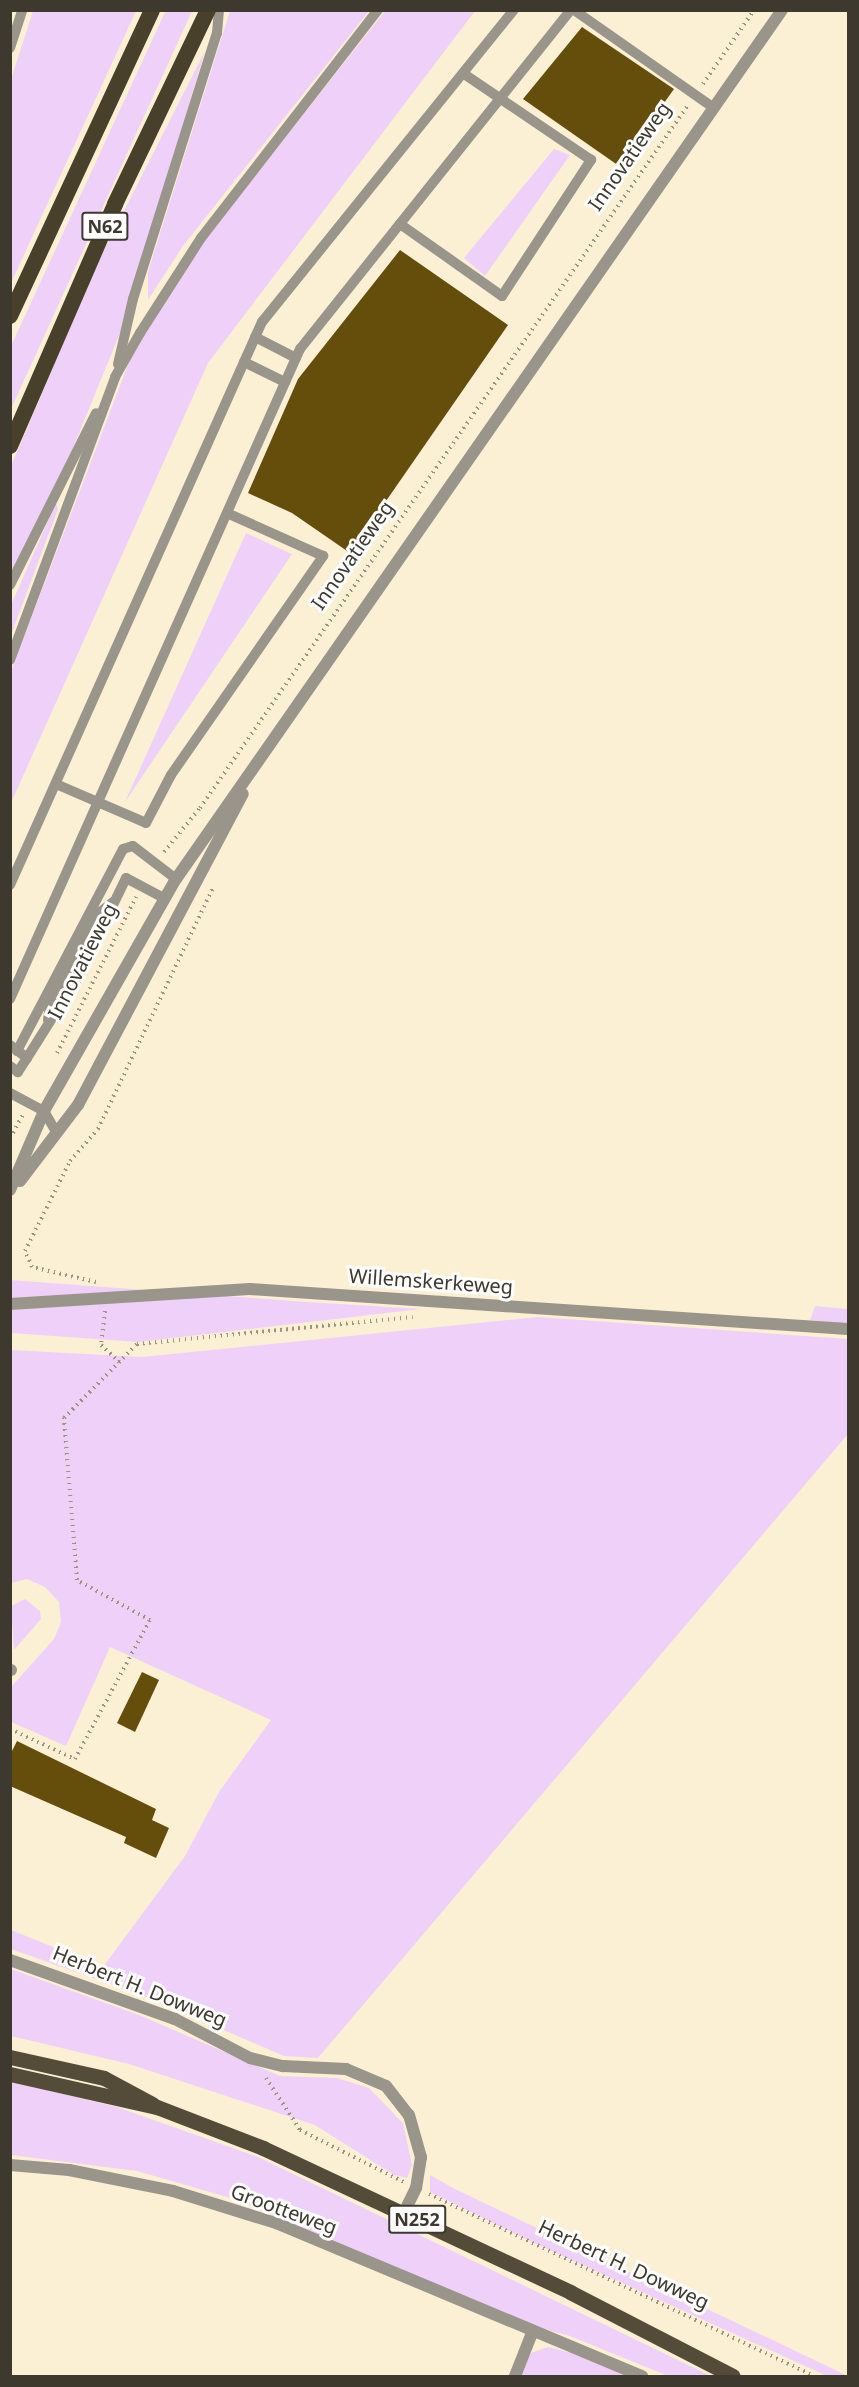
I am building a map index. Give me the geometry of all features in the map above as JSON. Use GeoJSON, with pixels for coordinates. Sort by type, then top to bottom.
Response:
{"type":"FeatureCollection","features":[{"type":"Feature","properties":{"kind":"highway","name":"N62"},"geometry":{"type":"LineString","coordinates":[[10,316],[152,10]]}},
{"type":"Feature","properties":{"kind":"highway","name":"N62"},"geometry":{"type":"LineString","coordinates":[[10,446],[115,204],[208,10]]}},
{"type":"Feature","properties":{"kind":"main road","name":"N252"},"geometry":{"type":"LineString","coordinates":[[10,2056],[104,2078],[158,2107],[404,2213],[733,2376]]}},
{"type":"Feature","properties":{"kind":"main road","name":"N252"},"geometry":{"type":"LineString","coordinates":[[10,2074],[158,2107]]}},
{"type":"Feature","properties":{"kind":"street","name":"Innovatieweg"},"geometry":{"type":"LineString","coordinates":[[10,1190],[44,1111],[176,879],[251,777],[782,10]]}},
{"type":"Feature","properties":{"kind":"street","name":"Innovatieweg"},"geometry":{"type":"LineString","coordinates":[[10,1196],[78,1105],[181,910],[210,861],[251,777]]}},
{"type":"Feature","properties":{"kind":"street"},"geometry":{"type":"LineString","coordinates":[[176,879],[191,893]]}},
{"type":"Feature","properties":{"kind":"street"},"geometry":{"type":"LineString","coordinates":[[164,898],[181,910]]}},
{"type":"Feature","properties":{"kind":"street","name":"Willemskerkeweg"},"geometry":{"type":"LineString","coordinates":[[10,1304],[250,1289],[849,1329]]}},
{"type":"Feature","properties":{"kind":"street","name":"Herbert H. Dowweg"},"geometry":{"type":"LineString","coordinates":[[10,1960],[175,2019],[250,2058],[283,2066],[346,2069],[386,2086],[417,2133],[421,2157],[416,2188],[404,2213]]}},
{"type":"Feature","properties":{"kind":"street","name":"Grootteweg"},"geometry":{"type":"LineString","coordinates":[[10,2165],[69,2170],[173,2191],[276,2223],[532,2332],[642,2376]]}},
{"type":"Feature","properties":{"kind":"street"},"geometry":{"type":"LineString","coordinates":[[514,2376],[532,2332]]}},
{"type":"Feature","properties":{"kind":"lane"},"geometry":{"type":"LineString","coordinates":[[10,48],[22,10]]}},
{"type":"Feature","properties":{"kind":"lane"},"geometry":{"type":"LineString","coordinates":[[10,660],[115,377],[133,299],[217,33],[219,10]]}},
{"type":"Feature","properties":{"kind":"lane"},"geometry":{"type":"LineString","coordinates":[[10,585],[115,377],[174,276],[378,10]]}},
{"type":"Feature","properties":{"kind":"lane"},"geometry":{"type":"LineString","coordinates":[[10,885],[255,337],[514,10]]}},
{"type":"Feature","properties":{"kind":"lane"},"geometry":{"type":"LineString","coordinates":[[10,999],[296,358],[400,224],[572,10],[714,108]]}},
{"type":"Feature","properties":{"kind":"lane"},"geometry":{"type":"LineString","coordinates":[[400,224],[502,296],[591,160],[464,74]]}},
{"type":"Feature","properties":{"kind":"lane"},"geometry":{"type":"LineString","coordinates":[[255,337],[296,358]]}},
{"type":"Feature","properties":{"kind":"lane"},"geometry":{"type":"LineString","coordinates":[[244,362],[285,382]]}},
{"type":"Feature","properties":{"kind":"lane"},"geometry":{"type":"LineString","coordinates":[[56,784],[146,823],[171,775],[323,556],[227,513]]}},
{"type":"Feature","properties":{"kind":"lane"},"geometry":{"type":"LineString","coordinates":[[10,1066],[18,1071],[18,1051],[35,1015],[123,849],[133,846],[158,862],[176,879]]}},
{"type":"Feature","properties":{"kind":"lane"},"geometry":{"type":"LineString","coordinates":[[18,1051],[47,1024],[78,977],[126,878],[164,898]]}},
{"type":"Feature","properties":{"kind":"lane"},"geometry":{"type":"LineString","coordinates":[[98,895],[99,913]]}},
{"type":"Feature","properties":{"kind":"lane"},"geometry":{"type":"LineString","coordinates":[[47,1024],[51,1004],[99,913],[113,902]]}},
{"type":"Feature","properties":{"kind":"lane"},"geometry":{"type":"LineString","coordinates":[[35,1015],[51,1004]]}},
{"type":"Feature","properties":{"kind":"lane"},"geometry":{"type":"LineString","coordinates":[[10,1093],[44,1111],[56,1132]]}},
{"type":"Feature","properties":{"kind":"path","name":"Innovatieweg"},"geometry":{"type":"LineString","coordinates":[[158,862],[754,10]]}},
{"type":"Feature","properties":{"kind":"path"},"geometry":{"type":"LineString","coordinates":[[119,1362],[101,1345],[106,1299],[103,1285],[32,1267],[25,1251],[70,1161],[98,1129],[219,875],[210,861]]}},
{"type":"Feature","properties":{"kind":"path","name":"Innovatieweg"},"geometry":{"type":"LineString","coordinates":[[52,1063],[143,885]]}},
{"type":"Feature","properties":{"kind":"path"},"geometry":{"type":"LineString","coordinates":[[10,1138],[30,1103]]}},
{"type":"Feature","properties":{"kind":"path"},"geometry":{"type":"LineString","coordinates":[[10,1729],[75,1759],[150,1620],[77,1580],[64,1418],[136,1344],[417,1317]]}},
{"type":"Feature","properties":{"kind":"path","name":"Herbert H. Dowweg"},"geometry":{"type":"LineString","coordinates":[[250,2058],[300,2130],[416,2188],[813,2376]]}},
{"type":"Feature","properties":{"kind":"shaded area"},"geometry":{"type":"Polygon","coordinates":[[[166,10],[192,11],[11,409],[11,346],[166,10]]]}},
{"type":"Feature","properties":{"kind":"shaded area"},"geometry":{"type":"Polygon","coordinates":[[[33,11],[136,11],[11,283],[11,79],[33,11]]]}},
{"type":"Feature","properties":{"kind":"shaded area"},"geometry":{"type":"Polygon","coordinates":[[[230,11],[369,11],[183,246],[148,300],[148,272],[230,11]]]}},
{"type":"Feature","properties":{"kind":"shaded area"},"geometry":{"type":"Polygon","coordinates":[[[385,11],[475,11],[208,363],[11,803],[11,671],[134,349],[194,253],[385,11]]]}},
{"type":"Feature","properties":{"kind":"shaded area"},"geometry":{"type":"Polygon","coordinates":[[[205,51],[124,323],[73,448],[11,574],[11,466],[97,264],[205,51]]]}},
{"type":"Feature","properties":{"kind":"shaded area"},"geometry":{"type":"Polygon","coordinates":[[[554,149],[570,155],[485,276],[464,258],[554,149]]]}},
{"type":"Feature","properties":{"kind":"shaded area"},"geometry":{"type":"Polygon","coordinates":[[[56,503],[58,509],[11,635],[11,605],[56,503]]]}},
{"type":"Feature","properties":{"kind":"shaded area"},"geometry":{"type":"Polygon","coordinates":[[[246,533],[292,554],[125,802],[246,533]]]}},
{"type":"Feature","properties":{"kind":"shaded area"},"geometry":{"type":"Polygon","coordinates":[[[10,1280],[421,1309],[138,1342],[11,1333],[10,1280]]]}},
{"type":"Feature","properties":{"kind":"shaded area"},"geometry":{"type":"Polygon","coordinates":[[[815,1306],[848,1309],[848,1324],[810,1320],[815,1306]]]}},
{"type":"Feature","properties":{"kind":"shaded area"},"geometry":{"type":"Polygon","coordinates":[[[538,1317],[848,1339],[848,1434],[318,2058],[284,2056],[147,1997],[11,1949],[11,1930],[103,1967],[185,1856],[219,1792],[271,1720],[110,1647],[66,1746],[11,1722],[11,1687],[54,1639],[61,1622],[59,1602],[45,1587],[27,1579],[11,1583],[11,1350],[142,1357],[538,1317]]]}},
{"type":"Feature","properties":{"kind":"shaded area"},"geometry":{"type":"Polygon","coordinates":[[[25,1599],[40,1611],[41,1619],[14,1650],[11,1606],[25,1599]]]}},
{"type":"Feature","properties":{"kind":"shaded area"},"geometry":{"type":"Polygon","coordinates":[[[11,1969],[139,2015],[280,2076],[337,2078],[369,2088],[403,2123],[412,2165],[407,2178],[394,2175],[315,2125],[129,2064],[11,2036],[11,1969]]]}},
{"type":"Feature","properties":{"kind":"shaded area"},"geometry":{"type":"Polygon","coordinates":[[[10,2081],[117,2107],[258,2157],[711,2376],[668,2376],[570,2336],[525,2324],[234,2199],[137,2171],[11,2155],[10,2081]]]}},
{"type":"Feature","properties":{"kind":"shaded area"},"geometry":{"type":"Polygon","coordinates":[[[430,2175],[848,2376],[827,2376],[532,2242],[430,2192],[430,2175]]]}},
{"type":"Feature","properties":{"kind":"shaded area"},"geometry":{"type":"Polygon","coordinates":[[[548,2347],[572,2353],[635,2376],[518,2376],[531,2353],[548,2347]]]}},
{"type":"Feature","properties":{"kind":"building"},"geometry":{"type":"Polygon","coordinates":[[[582,27],[674,89],[619,166],[523,99],[582,27]]]}},
{"type":"Feature","properties":{"kind":"building"},"geometry":{"type":"Polygon","coordinates":[[[400,250],[508,325],[350,553],[292,513],[248,493],[298,379],[400,250]]]}},
{"type":"Feature","properties":{"kind":"building"},"geometry":{"type":"Polygon","coordinates":[[[142,1672],[159,1680],[135,1732],[117,1723],[142,1672]]]}},
{"type":"Feature","properties":{"kind":"building"},"geometry":{"type":"Polygon","coordinates":[[[17,1741],[156,1809],[152,1820],[169,1828],[156,1858],[124,1843],[126,1837],[10,1786],[10,1755],[17,1741]]]}}]}
